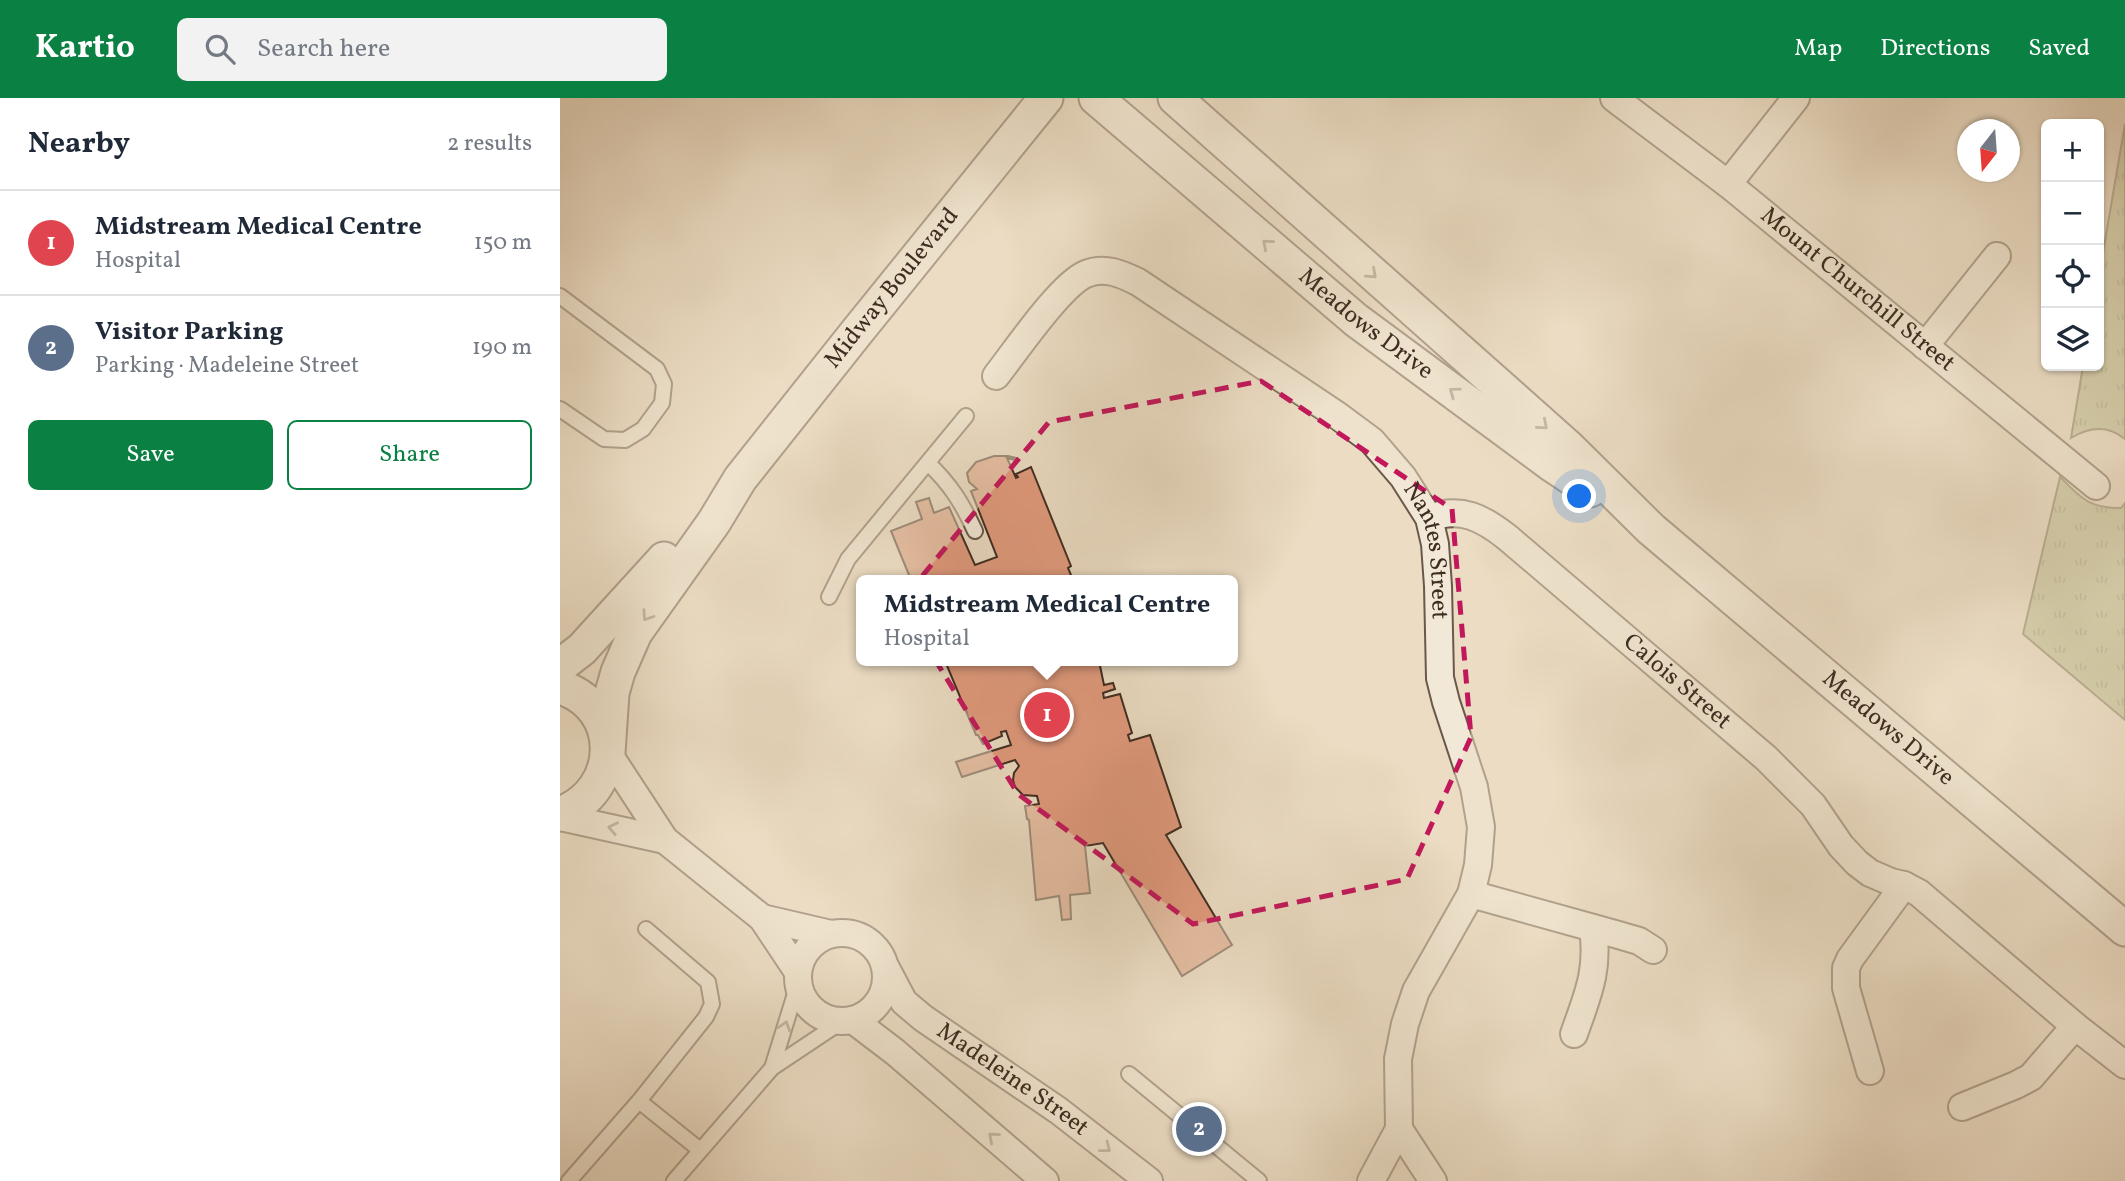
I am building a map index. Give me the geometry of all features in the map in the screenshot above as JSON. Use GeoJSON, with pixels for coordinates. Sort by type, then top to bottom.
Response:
{"type":"FeatureCollection","features":[{"type":"Feature","properties":{"kind":"street","name":"Midway Boulevard"},"geometry":{"type":"LineString","coordinates":[[560,816],[588,798],[600,783],[608,753],[612,693],[635,633],[714,522],[740,479],[1046,98]]}},
{"type":"Feature","properties":{"kind":"street","name":"Meadows Drive"},"geometry":{"type":"LineString","coordinates":[[1096,98],[1356,320],[1551,464],[1651,529]]}},
{"type":"Feature","properties":{"kind":"street","name":"Meadows Drive"},"geometry":{"type":"LineString","coordinates":[[1175,98],[1567,446],[1651,529],[2125,929]]}},
{"type":"Feature","properties":{"kind":"street"},"geometry":{"type":"LineString","coordinates":[[1204,98],[1219,119],[1339,244]]}},
{"type":"Feature","properties":{"kind":"street","name":"Mount Churchill Street"},"geometry":{"type":"LineString","coordinates":[[1614,98],[1728,184],[2096,486]]}},
{"type":"Feature","properties":{"kind":"street"},"geometry":{"type":"LineString","coordinates":[[1728,184],[1796,98]]}},
{"type":"Feature","properties":{"kind":"street"},"geometry":{"type":"LineString","coordinates":[[1924,346],[1997,256]]}},
{"type":"Feature","properties":{"kind":"street","name":"Nantes Street"},"geometry":{"type":"LineString","coordinates":[[996,376],[1069,283],[1088,273],[1108,271],[1123,274],[1337,415],[1371,441],[1403,477],[1429,518],[1435,544],[1440,678],[1474,787],[1481,827],[1478,865],[1471,894],[1416,991],[1405,1024],[1398,1059],[1399,1129],[1371,1181]]}},
{"type":"Feature","properties":{"kind":"street","name":"Midway Boulevard"},"geometry":{"type":"LineString","coordinates":[[560,666],[582,649],[711,506],[740,479]]}},
{"type":"Feature","properties":{"kind":"street","name":"Calois Street"},"geometry":{"type":"LineString","coordinates":[[1429,518],[1453,513],[1475,516],[1493,526],[1766,758],[1805,796],[1841,846],[1857,863],[1870,873],[1919,893],[2075,1026],[2125,1065]]}},
{"type":"Feature","properties":{"kind":"street"},"geometry":{"type":"LineString","coordinates":[[560,687],[571,691],[591,706],[604,728],[608,753]]}},
{"type":"Feature","properties":{"kind":"street","name":"Madeleine Street"},"geometry":{"type":"LineString","coordinates":[[608,753],[665,840],[762,918],[798,978],[801,996],[808,1006],[829,1020],[847,1021],[895,1052],[1045,1181]]}},
{"type":"Feature","properties":{"kind":"street","name":"Madeleine Street"},"geometry":{"type":"LineString","coordinates":[[560,816],[665,840]]}},
{"type":"Feature","properties":{"kind":"street"},"geometry":{"type":"LineString","coordinates":[[1870,1071],[1846,988],[1846,968],[1904,885]]}},
{"type":"Feature","properties":{"kind":"street"},"geometry":{"type":"LineString","coordinates":[[1471,894],[1639,941],[1653,950]]}},
{"type":"Feature","properties":{"kind":"street","name":"Madeleine Street"},"geometry":{"type":"LineString","coordinates":[[762,918],[831,934],[858,936],[870,942],[880,954],[904,1002],[923,1018],[1059,1111],[1149,1181]]}},
{"type":"Feature","properties":{"kind":"street"},"geometry":{"type":"LineString","coordinates":[[1574,1034],[1594,977],[1596,951],[1593,928]]}},
{"type":"Feature","properties":{"kind":"street"},"geometry":{"type":"LineString","coordinates":[[798,978],[801,960],[808,949],[831,934]]}},
{"type":"Feature","properties":{"kind":"street"},"geometry":{"type":"LineString","coordinates":[[847,1021],[866,1015],[876,1006],[887,981],[886,968]]}},
{"type":"Feature","properties":{"kind":"street"},"geometry":{"type":"LineString","coordinates":[[1962,1107],[2031,1077],[2075,1026]]}},
{"type":"Feature","properties":{"kind":"street"},"geometry":{"type":"LineString","coordinates":[[1399,1129],[1433,1181]]}},
{"type":"Feature","properties":{"kind":"lane"},"geometry":{"type":"LineString","coordinates":[[560,296],[657,369],[664,384],[662,403],[643,429],[625,440],[604,439],[560,409]]}},
{"type":"Feature","properties":{"kind":"lane"},"geometry":{"type":"LineString","coordinates":[[829,597],[848,559],[966,416]]}},
{"type":"Feature","properties":{"kind":"lane"},"geometry":{"type":"LineString","coordinates":[[928,463],[960,499],[975,531]]}},
{"type":"Feature","properties":{"kind":"lane"},"geometry":{"type":"LineString","coordinates":[[569,1181],[639,1101],[706,1017],[712,1004],[708,982],[646,929]]}},
{"type":"Feature","properties":{"kind":"lane"},"geometry":{"type":"LineString","coordinates":[[772,1068],[798,978]]}},
{"type":"Feature","properties":{"kind":"lane"},"geometry":{"type":"LineString","coordinates":[[674,1181],[772,1068],[847,1021]]}},
{"type":"Feature","properties":{"kind":"lane"},"geometry":{"type":"LineString","coordinates":[[1129,1074],[1239,1174],[1259,1181]]}},
{"type":"Feature","properties":{"kind":"lane"},"geometry":{"type":"LineString","coordinates":[[639,1101],[700,1150]]}},
{"type":"Feature","properties":{"kind":"highlighted area"},"geometry":{"type":"Polygon","coordinates":[[[1261,381],[1452,509],[1471,737],[1407,879],[1193,924],[1018,794],[900,603],[1049,422],[1261,381]]]}},
{"type":"Feature","properties":{"kind":"green space"},"geometry":{"type":"Polygon","coordinates":[[[2125,124],[2125,439],[2112,431],[2098,429],[2071,438],[2082,371],[2104,371],[2104,247],[2125,124]]]}},
{"type":"Feature","properties":{"kind":"green space"},"geometry":{"type":"Polygon","coordinates":[[[2060,477],[2093,504],[2121,508],[2125,503],[2125,720],[2023,634],[2060,477]]]}},
{"type":"Feature","properties":{"kind":"building"},"geometry":{"type":"Polygon","coordinates":[[[994,456],[1016,458],[1007,458],[1016,478],[1016,474],[1031,467],[1071,566],[1068,568],[1071,575],[909,575],[891,531],[922,519],[916,502],[929,498],[934,513],[949,507],[975,565],[997,557],[971,491],[977,489],[969,482],[967,473],[976,462],[994,456]]]}},
{"type":"Feature","properties":{"kind":"building"},"geometry":{"type":"Polygon","coordinates":[[[947,666],[1100,666],[1104,685],[1113,683],[1115,689],[1103,693],[1104,698],[1120,694],[1132,733],[1128,735],[1130,741],[1150,735],[1181,827],[1166,835],[1232,945],[1182,976],[1103,843],[1085,846],[1090,893],[1070,895],[1071,919],[1062,920],[1059,896],[1036,900],[1029,820],[1025,806],[1039,804],[1037,796],[1023,795],[1015,787],[1014,773],[1019,766],[1015,760],[962,777],[956,762],[1011,745],[1006,731],[1001,732],[1002,736],[983,744],[976,735],[947,666]]]}},
{"type":"Feature","properties":{"kind":"place","name":"Midstream Medical Centre"},"geometry":{"type":"Point","coordinates":[1047,715]}},
{"type":"Feature","properties":{"kind":"place","name":"Visitor Parking"},"geometry":{"type":"Point","coordinates":[1199,1129]}}]}
